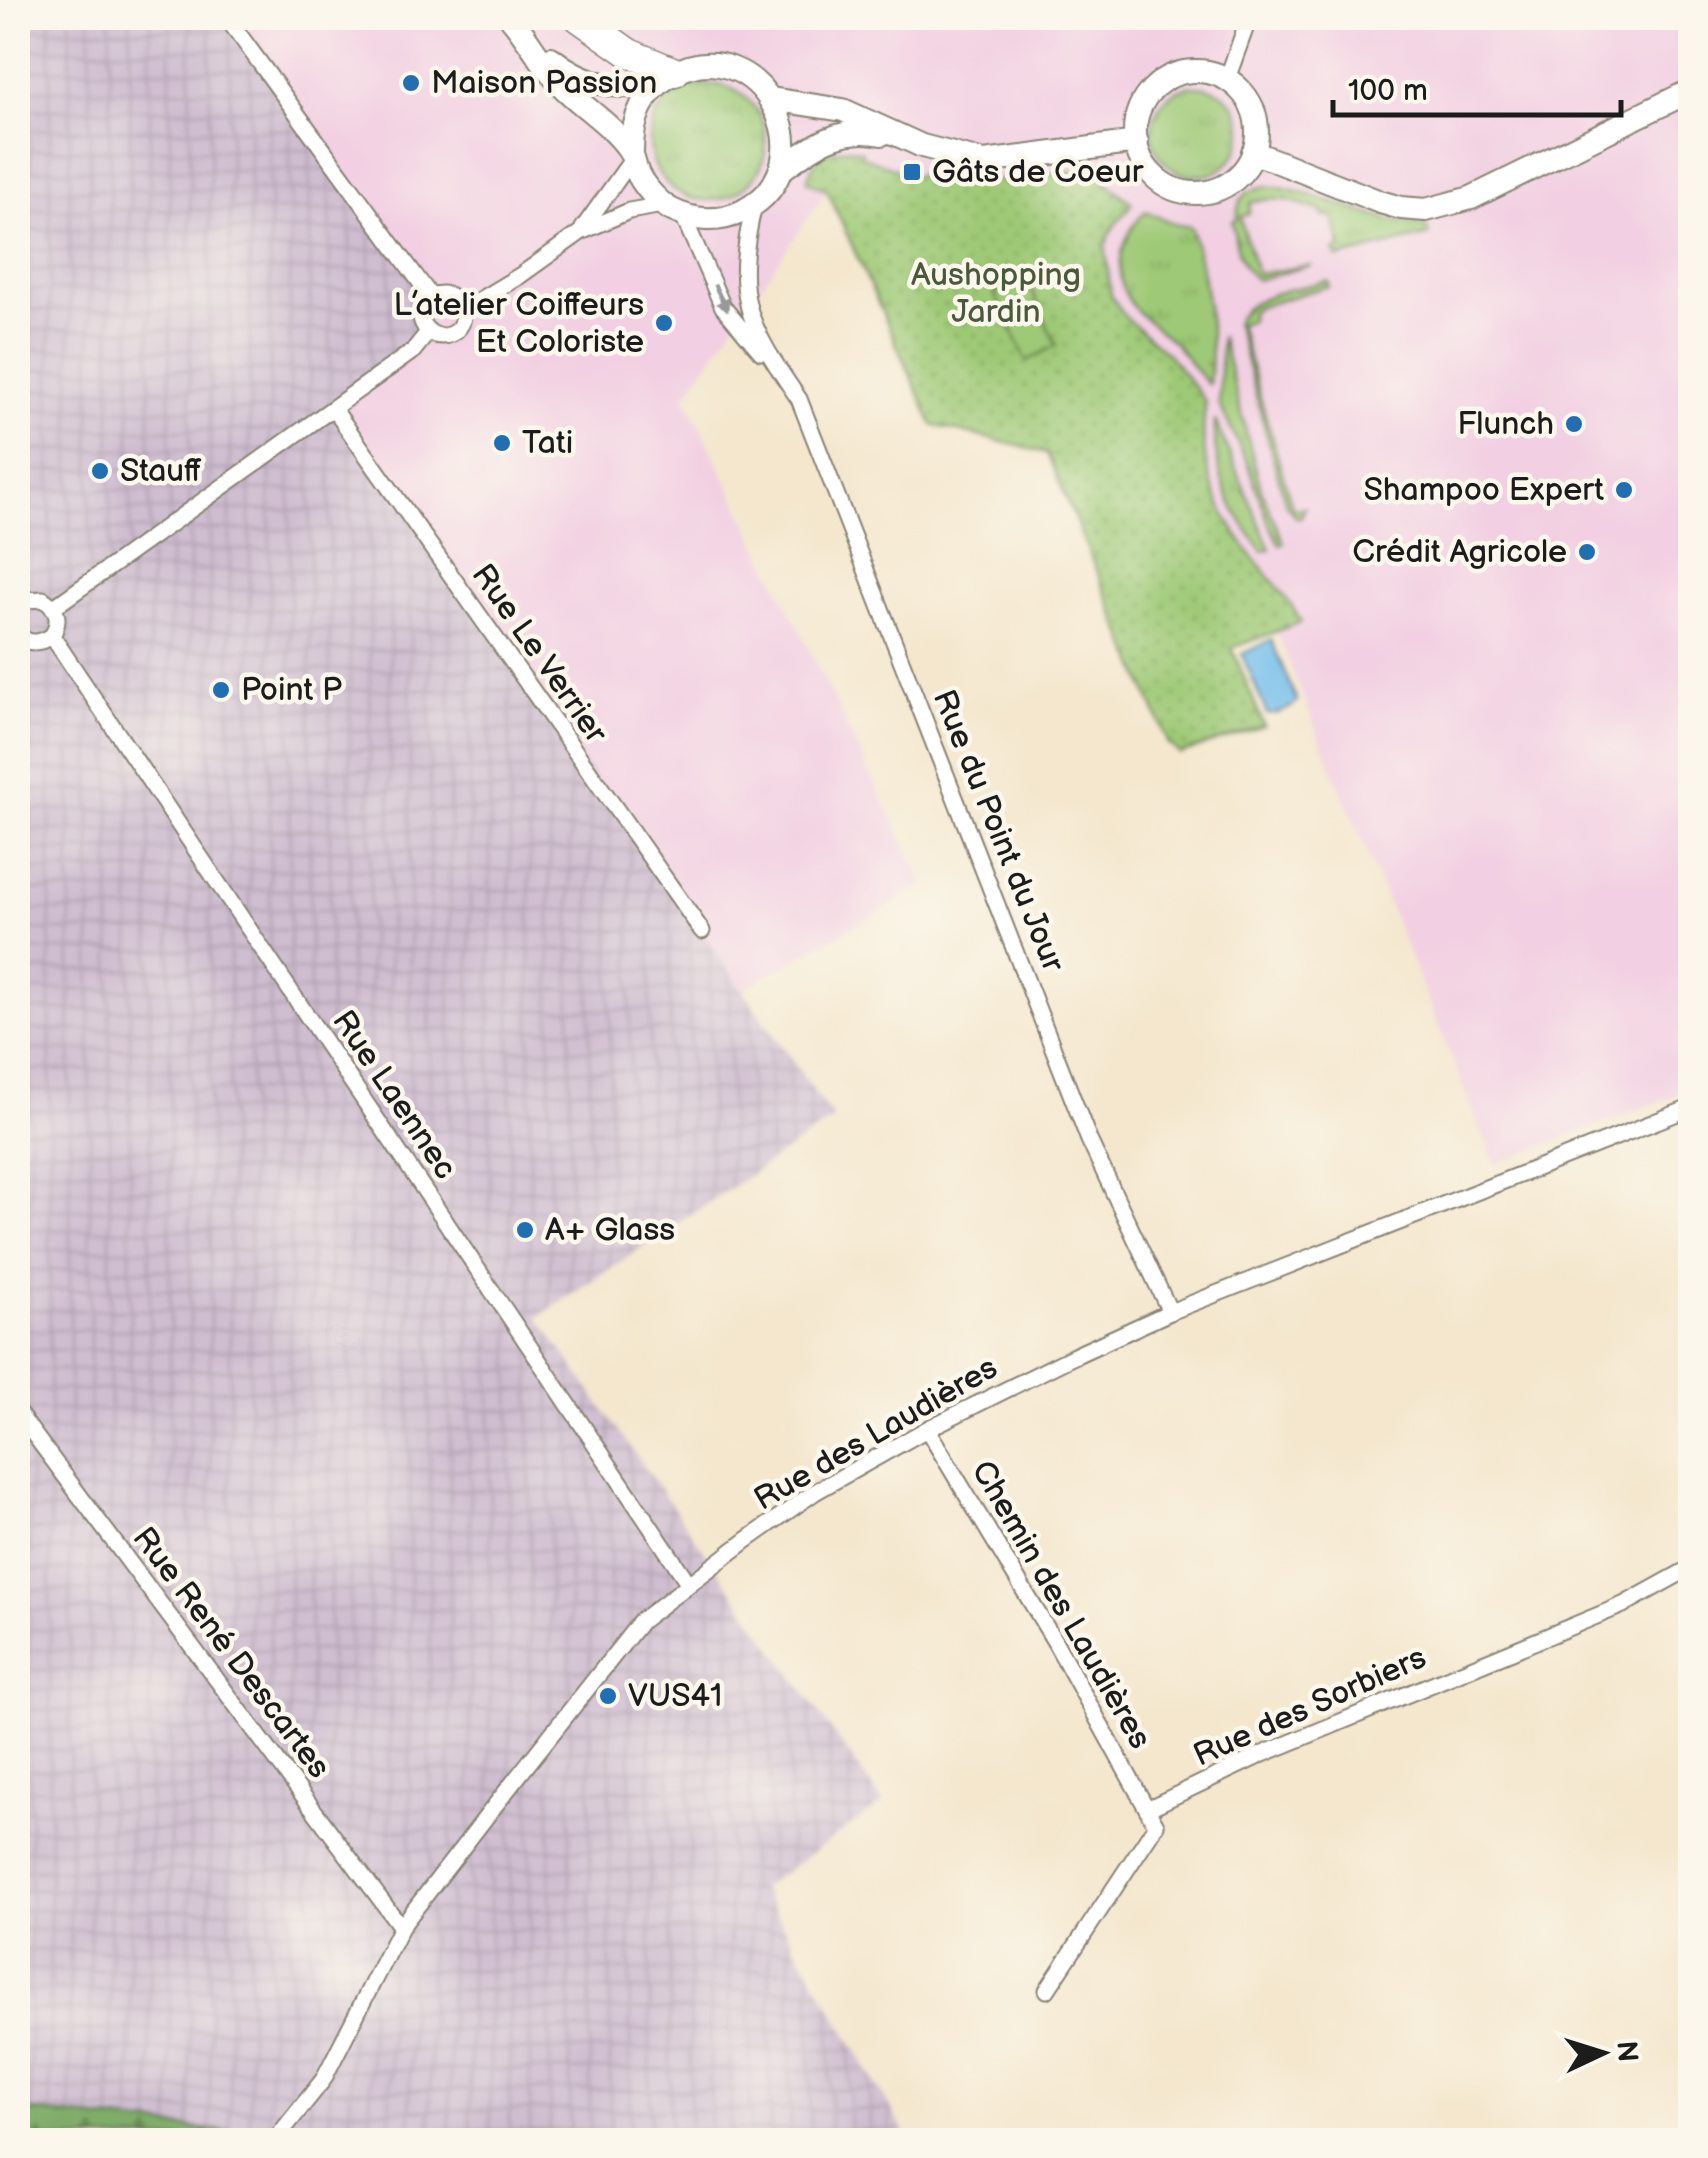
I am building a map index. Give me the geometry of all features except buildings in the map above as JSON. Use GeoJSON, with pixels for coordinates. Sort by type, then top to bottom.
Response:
{"type":"FeatureCollection","features":[{"type":"Feature","properties":{"kind":"highway"},"geometry":{"type":"LineString","coordinates":[[580,18],[666,78]]}},
{"type":"Feature","properties":{"kind":"street"},"geometry":{"type":"LineString","coordinates":[[227,18],[431,297]]}},
{"type":"Feature","properties":{"kind":"street"},"geometry":{"type":"LineString","coordinates":[[511,18],[557,81],[613,130],[632,155],[640,178],[673,210]]}},
{"type":"Feature","properties":{"kind":"street"},"geometry":{"type":"LineString","coordinates":[[1227,79],[1249,18]]}},
{"type":"Feature","properties":{"kind":"street"},"geometry":{"type":"LineString","coordinates":[[463,310],[581,232],[629,211],[673,210],[710,220],[734,216],[770,190],[781,170],[785,147],[782,123],[771,99],[756,81],[735,69],[717,65],[692,67],[634,87],[593,84],[572,75],[529,40]]}},
{"type":"Feature","properties":{"kind":"street"},"geometry":{"type":"LineString","coordinates":[[1196,71],[1212,72],[1227,79],[1240,88],[1252,107],[1257,134],[1254,152],[1243,171],[1207,192],[1184,192],[1165,185],[1147,169],[1137,142],[1139,109],[1152,90],[1169,77],[1196,71]]}},
{"type":"Feature","properties":{"kind":"street"},"geometry":{"type":"LineString","coordinates":[[581,232],[632,155],[634,120],[643,100],[666,78]]}},
{"type":"Feature","properties":{"kind":"street"},"geometry":{"type":"LineString","coordinates":[[1254,152],[1380,202],[1426,210],[1471,198],[1690,91]]}},
{"type":"Feature","properties":{"kind":"street"},"geometry":{"type":"LineString","coordinates":[[771,99],[843,110],[943,154],[984,162],[1137,142]]}},
{"type":"Feature","properties":{"kind":"street"},"geometry":{"type":"LineString","coordinates":[[781,170],[838,133],[872,132],[900,138]]}},
{"type":"Feature","properties":{"kind":"street","name":"Rue du Point du Jour"},"geometry":{"type":"LineString","coordinates":[[754,205],[746,240],[744,285],[751,322],[799,399],[1089,1140],[1170,1312]]}},
{"type":"Feature","properties":{"kind":"street","name":"Rue du Point du Jour"},"geometry":{"type":"LineString","coordinates":[[673,210],[723,307],[778,368]]}},
{"type":"Feature","properties":{"kind":"street"},"geometry":{"type":"LineString","coordinates":[[447,294],[463,310],[460,326],[446,336],[429,331],[423,322],[422,311],[431,297],[447,294]]}},
{"type":"Feature","properties":{"kind":"street"},"geometry":{"type":"LineString","coordinates":[[54,607],[413,351],[429,331]]}},
{"type":"Feature","properties":{"kind":"street","name":"Rue Le Verrier"},"geometry":{"type":"LineString","coordinates":[[334,408],[702,931]]}},
{"type":"Feature","properties":{"kind":"street"},"geometry":{"type":"LineString","coordinates":[[18,605],[33,598],[43,599],[58,616],[52,636],[42,642],[30,642],[18,634]]}},
{"type":"Feature","properties":{"kind":"street","name":"Rue Laennec"},"geometry":{"type":"LineString","coordinates":[[52,636],[690,1584]]}},
{"type":"Feature","properties":{"kind":"street","name":"Rue des Laudières"},"geometry":{"type":"LineString","coordinates":[[276,2140],[323,2080],[401,1927],[641,1621],[815,1492],[927,1429],[1170,1312],[1690,1108]]}},
{"type":"Feature","properties":{"kind":"street","name":"Rue René Descartes"},"geometry":{"type":"LineString","coordinates":[[19,1420],[401,1927]]}},
{"type":"Feature","properties":{"kind":"street","name":"Chemin des Laudières"},"geometry":{"type":"LineString","coordinates":[[927,1429],[1055,1642],[1148,1810]]}},
{"type":"Feature","properties":{"kind":"street","name":"Rue des Sorbiers"},"geometry":{"type":"LineString","coordinates":[[1148,1810],[1277,1748],[1623,1605],[1690,1568]]}},
{"type":"Feature","properties":{"kind":"street"},"geometry":{"type":"LineString","coordinates":[[1048,1990],[1156,1825],[1148,1810]]}},
{"type":"Feature","properties":{"kind":"shaded area"},"geometry":{"type":"Polygon","coordinates":[[[18,18],[227,18],[415,275],[413,351],[334,407],[833,1119],[538,1317],[883,1803],[761,1888],[909,2140],[268,2140],[268,2136],[18,2110],[18,18]]]}},
{"type":"Feature","properties":{"kind":"shaded area"},"geometry":{"type":"Polygon","coordinates":[[[227,18],[1690,18],[1690,1090],[1495,1164],[1278,636],[1043,188],[937,215],[844,166],[685,396],[925,885],[742,990],[333,408],[227,18]]]}},
{"type":"Feature","properties":{"kind":"green space"},"geometry":{"type":"Polygon","coordinates":[[[708,84],[730,89],[749,101],[761,120],[766,142],[761,164],[749,183],[730,195],[708,200],[686,195],[667,183],[655,164],[650,142],[655,120],[667,101],[686,89],[708,84]]]}},
{"type":"Feature","properties":{"kind":"green space"},"geometry":{"type":"Polygon","coordinates":[[[1197,86],[1229,99],[1242,131],[1229,163],[1197,176],[1165,163],[1152,131],[1165,99],[1197,86]]]}},
{"type":"Feature","properties":{"kind":"green space","name":"Aushopping Jardin"},"geometry":{"type":"Polygon","coordinates":[[[848,148],[917,177],[920,172],[932,172],[1004,181],[1070,171],[1100,172],[1132,203],[1105,246],[1111,295],[1125,317],[1169,355],[1206,402],[1206,463],[1218,500],[1238,536],[1301,622],[1232,648],[1264,726],[1180,754],[1169,744],[1047,453],[933,425],[827,190],[807,181],[821,157],[848,148]]]}},
{"type":"Feature","properties":{"kind":"green space"},"geometry":{"type":"Polygon","coordinates":[[[1267,186],[1386,219],[1426,225],[1429,235],[1338,258],[1334,251],[1342,248],[1332,215],[1324,217],[1321,211],[1286,200],[1250,203],[1249,214],[1240,217],[1257,274],[1312,265],[1257,280],[1242,261],[1232,221],[1236,220],[1244,196],[1267,186]]]}},
{"type":"Feature","properties":{"kind":"green space"},"geometry":{"type":"Polygon","coordinates":[[[1146,211],[1191,227],[1208,305],[1209,384],[1174,343],[1136,310],[1125,293],[1121,256],[1130,232],[1146,211]]]}},
{"type":"Feature","properties":{"kind":"green space"},"geometry":{"type":"Polygon","coordinates":[[[1026,278],[1056,345],[1027,361],[994,293],[1026,278]]]}},
{"type":"Feature","properties":{"kind":"green space"},"geometry":{"type":"Polygon","coordinates":[[[1328,281],[1329,286],[1257,307],[1251,312],[1250,321],[1239,324],[1293,510],[1305,507],[1301,517],[1296,517],[1286,505],[1236,323],[1251,304],[1263,298],[1328,281]]]}},
{"type":"Feature","properties":{"kind":"green space"},"geometry":{"type":"Polygon","coordinates":[[[1221,336],[1262,492],[1284,543],[1280,545],[1219,404],[1221,336]]]}},
{"type":"Feature","properties":{"kind":"green space"},"geometry":{"type":"Polygon","coordinates":[[[1215,420],[1270,549],[1263,551],[1232,505],[1220,475],[1215,420]]]}},
{"type":"Feature","properties":{"kind":"green space"},"geometry":{"type":"Polygon","coordinates":[[[18,2110],[269,2136],[268,2140],[18,2140],[18,2110]]]}},
{"type":"Feature","properties":{"kind":"water"},"geometry":{"type":"Polygon","coordinates":[[[1271,640],[1297,701],[1284,711],[1267,714],[1242,654],[1271,640]]]}},
{"type":"Feature","properties":{"kind":"place","name":"Maison Passion"},"geometry":{"type":"Point","coordinates":[411,83]}},
{"type":"Feature","properties":{"kind":"place","name":"Gâts de Coeur"},"geometry":{"type":"Point","coordinates":[912,172]}},
{"type":"Feature","properties":{"kind":"place","name":"L’atelier Coiffeurs Et Coloriste"},"geometry":{"type":"Point","coordinates":[664,323]}},
{"type":"Feature","properties":{"kind":"place","name":"Flunch"},"geometry":{"type":"Point","coordinates":[1574,424]}},
{"type":"Feature","properties":{"kind":"place","name":"Tati"},"geometry":{"type":"Point","coordinates":[502,443]}},
{"type":"Feature","properties":{"kind":"place","name":"Stauff"},"geometry":{"type":"Point","coordinates":[100,471]}},
{"type":"Feature","properties":{"kind":"place","name":"Shampoo Expert"},"geometry":{"type":"Point","coordinates":[1624,490]}},
{"type":"Feature","properties":{"kind":"place","name":"Crédit Agricole"},"geometry":{"type":"Point","coordinates":[1587,552]}},
{"type":"Feature","properties":{"kind":"place","name":"Point P"},"geometry":{"type":"Point","coordinates":[221,690]}},
{"type":"Feature","properties":{"kind":"place","name":"A+ Glass"},"geometry":{"type":"Point","coordinates":[525,1230]}},
{"type":"Feature","properties":{"kind":"place","name":"VUS41"},"geometry":{"type":"Point","coordinates":[608,1696]}}]}
